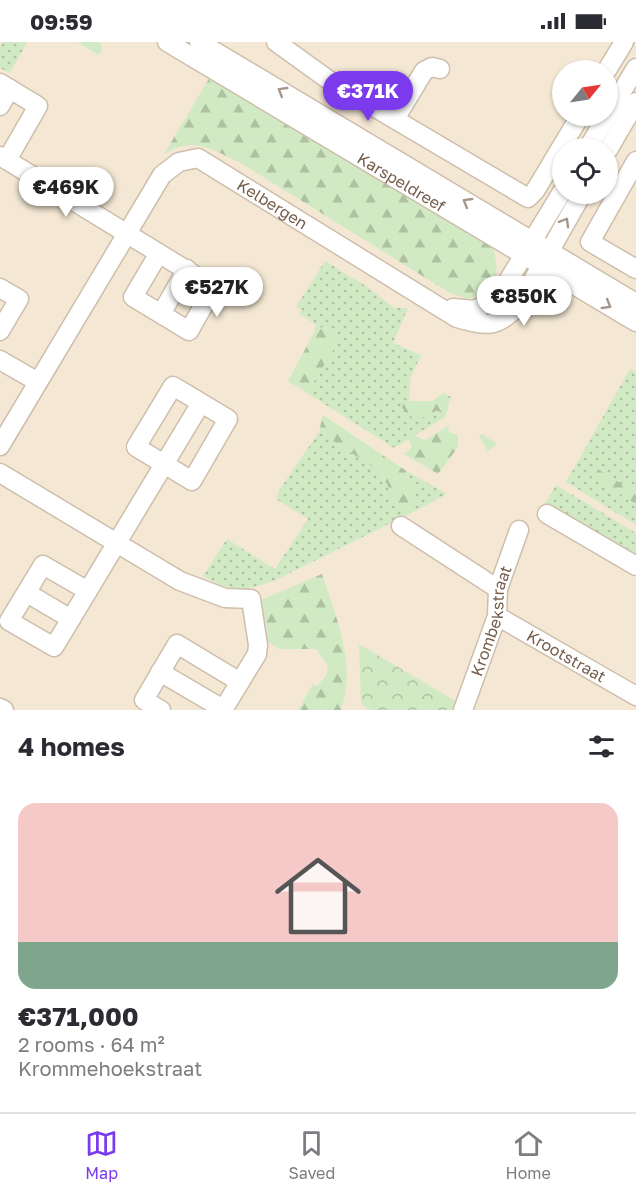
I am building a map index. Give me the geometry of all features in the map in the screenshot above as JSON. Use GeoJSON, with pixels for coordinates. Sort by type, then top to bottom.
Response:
{"type":"FeatureCollection","features":[{"type":"Feature","properties":{"kind":"street","name":"Karspeldreef"},"geometry":{"type":"LineString","coordinates":[[167,42],[545,258],[636,303]]}},
{"type":"Feature","properties":{"kind":"street","name":"Karspeldreef"},"geometry":{"type":"LineString","coordinates":[[199,42],[528,248]]}},
{"type":"Feature","properties":{"kind":"street"},"geometry":{"type":"LineString","coordinates":[[276,42],[330,81],[528,198],[535,191],[574,126]]}},
{"type":"Feature","properties":{"kind":"street"},"geometry":{"type":"LineString","coordinates":[[613,60],[624,42]]}},
{"type":"Feature","properties":{"kind":"street"},"geometry":{"type":"LineString","coordinates":[[395,119],[424,71],[432,67],[440,69]]}},
{"type":"Feature","properties":{"kind":"street"},"geometry":{"type":"LineString","coordinates":[[594,138],[636,68]]}},
{"type":"Feature","properties":{"kind":"street"},"geometry":{"type":"LineString","coordinates":[[0,106],[5,86],[38,106],[3,158],[214,286],[189,331],[133,297],[159,253]]}},
{"type":"Feature","properties":{"kind":"street"},"geometry":{"type":"LineString","coordinates":[[616,138],[635,108]]}},
{"type":"Feature","properties":{"kind":"street","name":"Kelbergen"},"geometry":{"type":"LineString","coordinates":[[0,446],[129,234],[162,175],[179,162],[198,158],[457,318],[485,326],[497,323],[509,316],[519,305],[576,204]]}},
{"type":"Feature","properties":{"kind":"street"},"geometry":{"type":"LineString","coordinates":[[636,161],[590,242],[636,269]]}},
{"type":"Feature","properties":{"kind":"street","name":"Kelbergen"},"geometry":{"type":"LineString","coordinates":[[439,307],[474,310],[487,306],[505,290],[555,204]]}},
{"type":"Feature","properties":{"kind":"street","name":"Karspeldreef"},"geometry":{"type":"LineString","coordinates":[[545,258],[636,322]]}},
{"type":"Feature","properties":{"kind":"street"},"geometry":{"type":"LineString","coordinates":[[161,314],[187,270]]}},
{"type":"Feature","properties":{"kind":"street"},"geometry":{"type":"LineString","coordinates":[[0,288],[19,299],[0,331]]}},
{"type":"Feature","properties":{"kind":"street"},"geometry":{"type":"LineString","coordinates":[[0,360],[38,382]]}},
{"type":"Feature","properties":{"kind":"street"},"geometry":{"type":"LineString","coordinates":[[173,386],[228,419],[192,481],[164,464],[136,447],[173,386]]}},
{"type":"Feature","properties":{"kind":"street"},"geometry":{"type":"LineString","coordinates":[[88,591],[43,565],[9,621],[54,647],[88,591],[117,543],[201,403]]}},
{"type":"Feature","properties":{"kind":"street"},"geometry":{"type":"LineString","coordinates":[[0,473],[180,581],[225,598],[251,599],[258,645],[256,654],[223,710],[160,672]]}},
{"type":"Feature","properties":{"kind":"street"},"geometry":{"type":"LineString","coordinates":[[547,514],[636,566]]}},
{"type":"Feature","properties":{"kind":"street"},"geometry":{"type":"LineString","coordinates":[[401,526],[498,589]]}},
{"type":"Feature","properties":{"kind":"street","name":"Krombekstraat"},"geometry":{"type":"LineString","coordinates":[[463,710],[497,616],[498,589],[519,530]]}},
{"type":"Feature","properties":{"kind":"street"},"geometry":{"type":"LineString","coordinates":[[27,593],[71,619]]}},
{"type":"Feature","properties":{"kind":"street","name":"Krootstraat"},"geometry":{"type":"LineString","coordinates":[[497,616],[636,696]]}},
{"type":"Feature","properties":{"kind":"street"},"geometry":{"type":"LineString","coordinates":[[161,710],[144,700],[177,644],[240,682]]}},
{"type":"Feature","properties":{"kind":"shaded area"},"geometry":{"type":"Polygon","coordinates":[[[0,42],[636,42],[636,710],[0,710],[0,42]]]}},
{"type":"Feature","properties":{"kind":"green space"},"geometry":{"type":"Polygon","coordinates":[[[3,42],[27,42],[10,73],[0,68],[0,46],[3,42]]]}},
{"type":"Feature","properties":{"kind":"green space"},"geometry":{"type":"Polygon","coordinates":[[[77,42],[99,42],[103,47],[99,55],[77,42]]]}},
{"type":"Feature","properties":{"kind":"green space"},"geometry":{"type":"Polygon","coordinates":[[[213,72],[490,242],[497,267],[491,291],[467,299],[450,293],[239,162],[211,149],[193,145],[174,149],[164,154],[213,72]]]}},
{"type":"Feature","properties":{"kind":"green space"},"geometry":{"type":"Polygon","coordinates":[[[325,261],[369,288],[394,308],[408,308],[393,343],[421,355],[410,379],[409,408],[449,406],[445,417],[394,448],[307,393],[340,339],[299,314],[301,310],[296,307],[325,261]]]}},
{"type":"Feature","properties":{"kind":"green space"},"geometry":{"type":"Polygon","coordinates":[[[315,324],[340,339],[307,393],[288,381],[315,331],[315,324]]]}},
{"type":"Feature","properties":{"kind":"green space"},"geometry":{"type":"Polygon","coordinates":[[[630,369],[636,372],[636,525],[566,482],[630,369]]]}},
{"type":"Feature","properties":{"kind":"green space"},"geometry":{"type":"Polygon","coordinates":[[[443,393],[451,397],[446,412],[436,411],[416,421],[402,408],[404,401],[433,401],[443,393]]]}},
{"type":"Feature","properties":{"kind":"green space"},"geometry":{"type":"Polygon","coordinates":[[[323,415],[405,470],[413,490],[413,512],[403,517],[381,472],[319,432],[323,415]]]}},
{"type":"Feature","properties":{"kind":"green space"},"geometry":{"type":"Polygon","coordinates":[[[448,426],[449,432],[458,435],[458,447],[438,474],[404,454],[412,447],[406,432],[425,440],[448,426]]]}},
{"type":"Feature","properties":{"kind":"green space"},"geometry":{"type":"Polygon","coordinates":[[[319,432],[381,472],[403,517],[265,584],[247,588],[231,588],[203,576],[227,539],[275,569],[308,519],[276,499],[280,489],[319,432]]]}},
{"type":"Feature","properties":{"kind":"green space"},"geometry":{"type":"Polygon","coordinates":[[[482,434],[497,444],[488,451],[479,436],[482,434]]]}},
{"type":"Feature","properties":{"kind":"green space"},"geometry":{"type":"Polygon","coordinates":[[[596,468],[636,493],[636,504],[591,476],[596,468]]]}},
{"type":"Feature","properties":{"kind":"green space"},"geometry":{"type":"Polygon","coordinates":[[[405,470],[447,494],[413,512],[413,490],[405,470]]]}},
{"type":"Feature","properties":{"kind":"green space"},"geometry":{"type":"Polygon","coordinates":[[[556,485],[636,533],[636,559],[545,504],[556,485]]]}},
{"type":"Feature","properties":{"kind":"green space"},"geometry":{"type":"Polygon","coordinates":[[[322,574],[343,641],[347,676],[345,693],[341,710],[298,710],[313,684],[317,686],[326,676],[328,666],[316,649],[279,649],[264,639],[268,633],[261,600],[322,574]]]}},
{"type":"Feature","properties":{"kind":"green space"},"geometry":{"type":"Polygon","coordinates":[[[359,644],[459,703],[461,710],[371,710],[361,704],[359,644]]]}}]}
